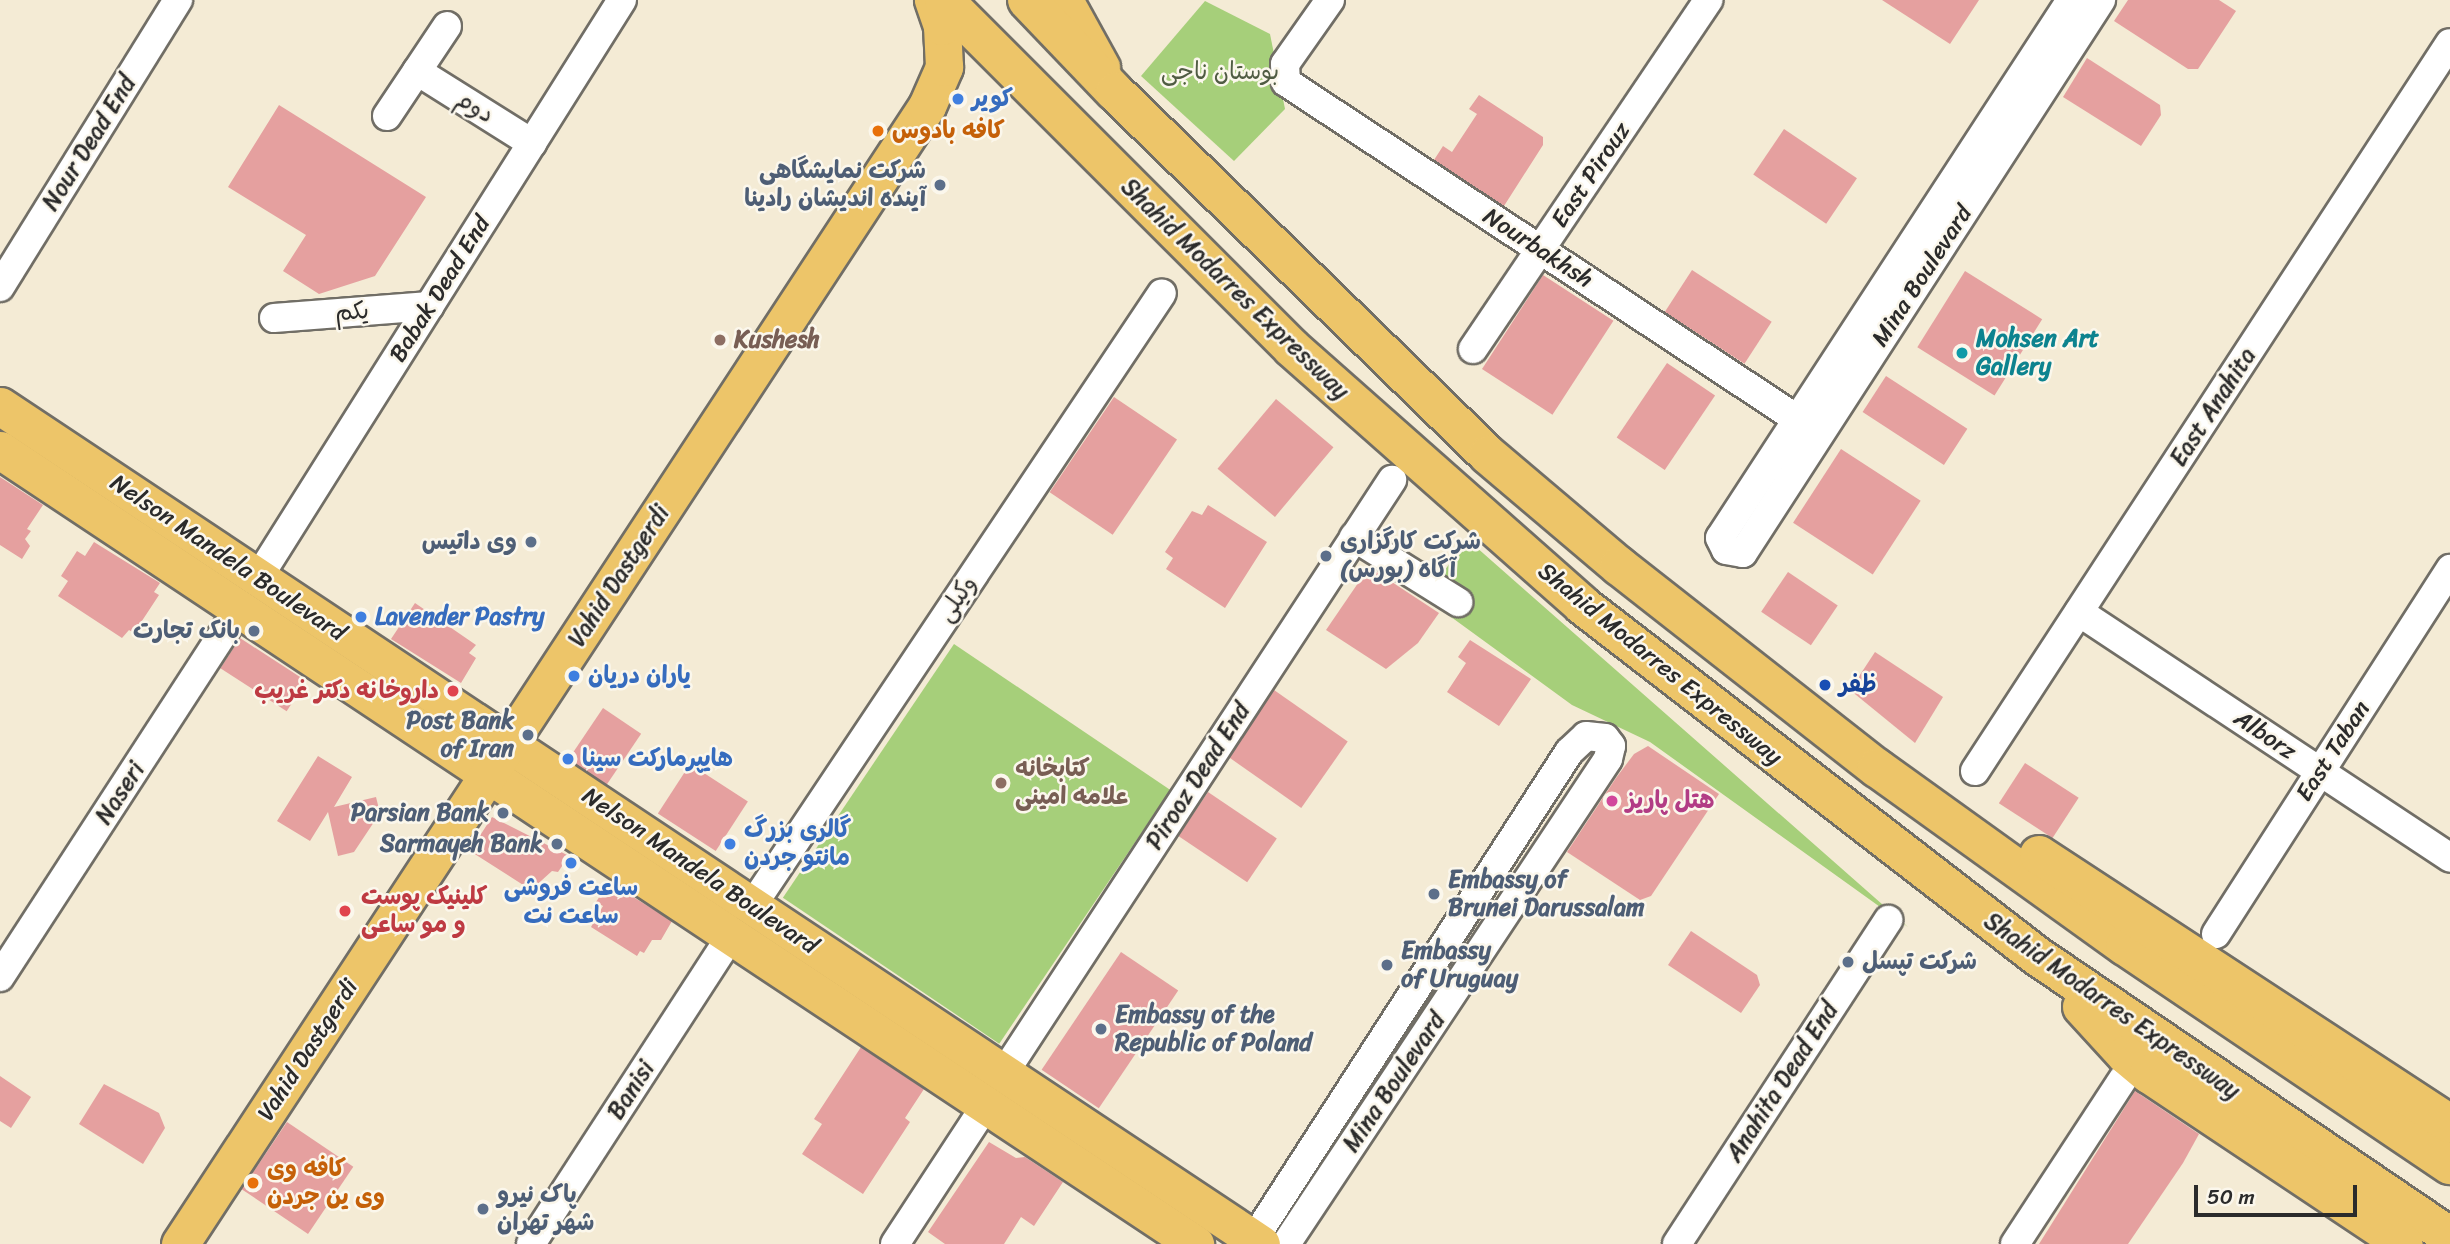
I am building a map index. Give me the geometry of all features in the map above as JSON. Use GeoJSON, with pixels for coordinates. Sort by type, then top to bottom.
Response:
{"type":"FeatureCollection","features":[{"type":"Feature","properties":{"kind":"highway","name":"Shahid Modarres Expressway"},"geometry":{"type":"LineString","coordinates":[[944,0],[1292,348],[1583,605],[2037,956],[2450,1237]]}},
{"type":"Feature","properties":{"kind":"highway","name":"Shahid Modarres Expressway"},"geometry":{"type":"LineString","coordinates":[[1027,0],[1115,92],[1488,455],[1619,566],[1877,768],[2125,946],[2450,1164]]}},
{"type":"Feature","properties":{"kind":"highway"},"geometry":{"type":"LineString","coordinates":[[1877,768],[1986,820],[2450,1124]]}},
{"type":"Feature","properties":{"kind":"highway"},"geometry":{"type":"LineString","coordinates":[[2037,956],[2126,1055],[2404,1244]]}},
{"type":"Feature","properties":{"kind":"main road","name":"Vahid Dastgerdi"},"geometry":{"type":"LineString","coordinates":[[180,1244],[927,106],[944,67],[942,26],[933,0]]}},
{"type":"Feature","properties":{"kind":"main road"},"geometry":{"type":"LineString","coordinates":[[1064,0],[1115,92]]}},
{"type":"Feature","properties":{"kind":"main road","name":"Nelson Mandela Boulevard"},"geometry":{"type":"LineString","coordinates":[[0,406],[1117,1149],[1274,1233]]}},
{"type":"Feature","properties":{"kind":"main road","name":"Nelson Mandela Boulevard"},"geometry":{"type":"LineString","coordinates":[[0,450],[1195,1244]]}},
{"type":"Feature","properties":{"kind":"main road"},"geometry":{"type":"LineString","coordinates":[[1098,1180],[1117,1149]]}},
{"type":"Feature","properties":{"kind":"street","name":"Nour Dead End"},"geometry":{"type":"LineString","coordinates":[[0,287],[178,0]]}},
{"type":"Feature","properties":{"kind":"street","name":"Babak Dead End"},"geometry":{"type":"LineString","coordinates":[[258,578],[622,0]]}},
{"type":"Feature","properties":{"kind":"street","name":"Nourbakhsh"},"geometry":{"type":"LineString","coordinates":[[1330,0],[1283,73],[1286,82],[1797,419]]}},
{"type":"Feature","properties":{"kind":"street","name":"East Pirouz"},"geometry":{"type":"LineString","coordinates":[[1473,349],[1708,0]]}},
{"type":"Feature","properties":{"kind":"street","name":"Mina Boulevard"},"geometry":{"type":"LineString","coordinates":[[2071,0],[1797,419],[1731,545],[2101,0]]}},
{"type":"Feature","properties":{"kind":"street"},"geometry":{"type":"LineString","coordinates":[[387,116],[447,26]]}},
{"type":"Feature","properties":{"kind":"street","name":"East Anahita"},"geometry":{"type":"LineString","coordinates":[[1975,771],[2450,43]]}},
{"type":"Feature","properties":{"kind":"street","name":"دوم"},"geometry":{"type":"LineString","coordinates":[[417,71],[532,143]]}},
{"type":"Feature","properties":{"kind":"street","name":"وكيلی"},"geometry":{"type":"LineString","coordinates":[[752,906],[1163,293]]}},
{"type":"Feature","properties":{"kind":"street","name":"یکم"},"geometry":{"type":"LineString","coordinates":[[274,318],[430,306]]}},
{"type":"Feature","properties":{"kind":"street","name":"Pirooz Dead End"},"geometry":{"type":"LineString","coordinates":[[1004,1073],[1392,480]]}},
{"type":"Feature","properties":{"kind":"street"},"geometry":{"type":"LineString","coordinates":[[1354,537],[1458,602]]}},
{"type":"Feature","properties":{"kind":"street","name":"East Taban"},"geometry":{"type":"LineString","coordinates":[[2216,934],[2450,569]]}},
{"type":"Feature","properties":{"kind":"street","name":"Naseri"},"geometry":{"type":"LineString","coordinates":[[0,977],[239,609]]}},
{"type":"Feature","properties":{"kind":"street","name":"Alborz"},"geometry":{"type":"LineString","coordinates":[[2079,612],[2450,858]]}},
{"type":"Feature","properties":{"kind":"street","name":"Mina Boulevard"},"geometry":{"type":"LineString","coordinates":[[1586,736],[1605,738],[1611,746],[1608,759],[1274,1233],[1569,752],[1586,736]]}},
{"type":"Feature","properties":{"kind":"street","name":"Anahita Dead End"},"geometry":{"type":"LineString","coordinates":[[1677,1244],[1888,920]]}},
{"type":"Feature","properties":{"kind":"street","name":"Banisi"},"geometry":{"type":"LineString","coordinates":[[531,1244],[731,936]]}},
{"type":"Feature","properties":{"kind":"street"},"geometry":{"type":"LineString","coordinates":[[2015,1244],[2123,1079]]}},
{"type":"Feature","properties":{"kind":"street"},"geometry":{"type":"LineString","coordinates":[[895,1244],[986,1105]]}},
{"type":"Feature","properties":{"kind":"green space","name":"بوستان ناجی"},"geometry":{"type":"Polygon","coordinates":[[[1205,1],[1270,34],[1285,109],[1234,161],[1141,76],[1205,1]]]}},
{"type":"Feature","properties":{"kind":"green space"},"geometry":{"type":"Polygon","coordinates":[[[1467,539],[1908,927],[1650,742],[1572,705],[1425,598],[1467,539]]]}},
{"type":"Feature","properties":{"kind":"green space"},"geometry":{"type":"Polygon","coordinates":[[[954,644],[1170,790],[999,1044],[783,898],[954,644]]]}},
{"type":"Feature","properties":{"kind":"building"},"geometry":{"type":"Polygon","coordinates":[[[1882,0],[1979,0],[1950,44],[1882,0]]]}},
{"type":"Feature","properties":{"kind":"building"},"geometry":{"type":"Polygon","coordinates":[[[2128,0],[2219,0],[2236,11],[2198,69],[2188,69],[2114,21],[2128,0]]]}},
{"type":"Feature","properties":{"kind":"building"},"geometry":{"type":"Polygon","coordinates":[[[2087,58],[2160,105],[2161,115],[2141,146],[2063,97],[2087,58]]]}},
{"type":"Feature","properties":{"kind":"building"},"geometry":{"type":"Polygon","coordinates":[[[1479,95],[1543,137],[1543,145],[1504,206],[1434,160],[1443,146],[1452,152],[1477,114],[1469,109],[1479,95]]]}},
{"type":"Feature","properties":{"kind":"building"},"geometry":{"type":"Polygon","coordinates":[[[279,105],[426,197],[375,276],[319,294],[283,271],[306,235],[228,187],[279,105]]]}},
{"type":"Feature","properties":{"kind":"building"},"geometry":{"type":"Polygon","coordinates":[[[1784,129],[1857,178],[1826,224],[1753,175],[1784,129]]]}},
{"type":"Feature","properties":{"kind":"building"},"geometry":{"type":"Polygon","coordinates":[[[1692,270],[1772,322],[1744,364],[1665,312],[1692,270]]]}},
{"type":"Feature","properties":{"kind":"building"},"geometry":{"type":"Polygon","coordinates":[[[1965,271],[2042,319],[1994,396],[1917,347],[1965,271]]]}},
{"type":"Feature","properties":{"kind":"building"},"geometry":{"type":"Polygon","coordinates":[[[1543,275],[1613,321],[1552,415],[1482,369],[1543,275]]]}},
{"type":"Feature","properties":{"kind":"building"},"geometry":{"type":"Polygon","coordinates":[[[1667,363],[1715,395],[1665,470],[1617,438],[1667,363]]]}},
{"type":"Feature","properties":{"kind":"building"},"geometry":{"type":"Polygon","coordinates":[[[1886,376],[1967,429],[1944,465],[1863,412],[1886,376]]]}},
{"type":"Feature","properties":{"kind":"building"},"geometry":{"type":"Polygon","coordinates":[[[1114,397],[1177,439],[1113,535],[1050,492],[1114,397]]]}},
{"type":"Feature","properties":{"kind":"building"},"geometry":{"type":"Polygon","coordinates":[[[1276,399],[1333,447],[1275,517],[1218,469],[1276,399]]]}},
{"type":"Feature","properties":{"kind":"building"},"geometry":{"type":"Polygon","coordinates":[[[1841,449],[1921,501],[1873,575],[1793,523],[1841,449]]]}},
{"type":"Feature","properties":{"kind":"building"},"geometry":{"type":"Polygon","coordinates":[[[0,477],[43,505],[27,529],[31,531],[25,539],[30,546],[22,559],[0,545],[0,477]]]}},
{"type":"Feature","properties":{"kind":"building"},"geometry":{"type":"Polygon","coordinates":[[[1208,505],[1267,542],[1225,608],[1166,569],[1173,558],[1165,552],[1192,511],[1202,515],[1208,505]]]}},
{"type":"Feature","properties":{"kind":"building"},"geometry":{"type":"Polygon","coordinates":[[[94,542],[160,583],[154,592],[159,595],[134,633],[129,630],[122,638],[58,596],[68,581],[61,576],[77,551],[85,556],[94,542]]]}},
{"type":"Feature","properties":{"kind":"building"},"geometry":{"type":"Polygon","coordinates":[[[1369,567],[1439,613],[1418,643],[1386,669],[1326,630],[1369,567]]]}},
{"type":"Feature","properties":{"kind":"building"},"geometry":{"type":"Polygon","coordinates":[[[1788,572],[1838,606],[1811,645],[1761,612],[1788,572]]]}},
{"type":"Feature","properties":{"kind":"building"},"geometry":{"type":"Polygon","coordinates":[[[415,603],[476,645],[469,653],[476,658],[461,683],[391,639],[415,603]]]}},
{"type":"Feature","properties":{"kind":"building"},"geometry":{"type":"Polygon","coordinates":[[[240,638],[306,681],[287,711],[220,668],[240,638]]]}},
{"type":"Feature","properties":{"kind":"building"},"geometry":{"type":"Polygon","coordinates":[[[1470,640],[1531,679],[1499,726],[1447,692],[1466,663],[1458,657],[1470,640]]]}},
{"type":"Feature","properties":{"kind":"building"},"geometry":{"type":"Polygon","coordinates":[[[1875,652],[1943,697],[1915,743],[1850,690],[1875,652]]]}},
{"type":"Feature","properties":{"kind":"building"},"geometry":{"type":"Polygon","coordinates":[[[1274,690],[1348,742],[1301,808],[1228,756],[1274,690]]]}},
{"type":"Feature","properties":{"kind":"building"},"geometry":{"type":"Polygon","coordinates":[[[603,708],[641,734],[606,785],[568,759],[603,708]]]}},
{"type":"Feature","properties":{"kind":"building"},"geometry":{"type":"Polygon","coordinates":[[[1648,746],[1719,794],[1651,896],[1640,900],[1567,852],[1634,754],[1648,746]]]}},
{"type":"Feature","properties":{"kind":"building"},"geometry":{"type":"Polygon","coordinates":[[[318,756],[352,777],[334,807],[376,797],[380,813],[354,852],[338,856],[328,812],[310,841],[277,821],[318,756]]]}},
{"type":"Feature","properties":{"kind":"building"},"geometry":{"type":"Polygon","coordinates":[[[2025,763],[2079,798],[2053,838],[1999,803],[2025,763]]]}},
{"type":"Feature","properties":{"kind":"building"},"geometry":{"type":"Polygon","coordinates":[[[690,764],[748,802],[716,851],[658,813],[690,764]]]}},
{"type":"Feature","properties":{"kind":"building"},"geometry":{"type":"Polygon","coordinates":[[[1208,792],[1277,838],[1247,882],[1178,836],[1208,792]]]}},
{"type":"Feature","properties":{"kind":"building"},"geometry":{"type":"Polygon","coordinates":[[[492,817],[569,856],[558,872],[552,871],[531,890],[470,851],[492,817]]]}},
{"type":"Feature","properties":{"kind":"building"},"geometry":{"type":"Polygon","coordinates":[[[609,882],[672,921],[661,940],[652,940],[644,953],[640,951],[637,956],[591,927],[603,906],[596,902],[609,882]]]}},
{"type":"Feature","properties":{"kind":"building"},"geometry":{"type":"Polygon","coordinates":[[[1691,931],[1757,975],[1760,985],[1741,1013],[1668,965],[1691,931]]]}},
{"type":"Feature","properties":{"kind":"building"},"geometry":{"type":"Polygon","coordinates":[[[1121,952],[1178,991],[1099,1108],[1042,1070],[1121,952]]]}},
{"type":"Feature","properties":{"kind":"building"},"geometry":{"type":"Polygon","coordinates":[[[861,1047],[924,1089],[905,1118],[910,1122],[863,1194],[802,1154],[822,1124],[814,1119],[861,1047]]]}},
{"type":"Feature","properties":{"kind":"building"},"geometry":{"type":"Polygon","coordinates":[[[0,1076],[31,1097],[11,1128],[0,1121],[0,1076]]]}},
{"type":"Feature","properties":{"kind":"building"},"geometry":{"type":"Polygon","coordinates":[[[104,1084],[159,1113],[165,1128],[143,1164],[79,1124],[104,1084]]]}},
{"type":"Feature","properties":{"kind":"building"},"geometry":{"type":"Polygon","coordinates":[[[2135,1091],[2199,1134],[2183,1163],[2128,1244],[2039,1244],[2135,1091]]]}},
{"type":"Feature","properties":{"kind":"building"},"geometry":{"type":"Polygon","coordinates":[[[287,1122],[353,1167],[308,1234],[242,1189],[287,1122]]]}},
{"type":"Feature","properties":{"kind":"building"},"geometry":{"type":"Polygon","coordinates":[[[989,1142],[1016,1158],[1025,1157],[1063,1182],[1034,1226],[1021,1217],[1004,1244],[945,1244],[928,1232],[989,1142]]]}},
{"type":"Feature","properties":{"kind":"place","name":"کویر"},"geometry":{"type":"Point","coordinates":[958,99]}},
{"type":"Feature","properties":{"kind":"place","name":"کافه بادوس"},"geometry":{"type":"Point","coordinates":[878,131]}},
{"type":"Feature","properties":{"kind":"place","name":"شرکت نمایشگاهی آینده اندیشان رادینا"},"geometry":{"type":"Point","coordinates":[940,185]}},
{"type":"Feature","properties":{"kind":"place","name":"Kushesh"},"geometry":{"type":"Point","coordinates":[720,340]}},
{"type":"Feature","properties":{"kind":"place","name":"Mohsen Art Gallery"},"geometry":{"type":"Point","coordinates":[1962,353]}},
{"type":"Feature","properties":{"kind":"place","name":"وی داتیس"},"geometry":{"type":"Point","coordinates":[531,542]}},
{"type":"Feature","properties":{"kind":"place","name":"شرکت کارگزاری آگاه (بورس)"},"geometry":{"type":"Point","coordinates":[1326,556]}},
{"type":"Feature","properties":{"kind":"place","name":"Lavender Pastry"},"geometry":{"type":"Point","coordinates":[361,617]}},
{"type":"Feature","properties":{"kind":"place","name":"بانک تجارت"},"geometry":{"type":"Point","coordinates":[254,631]}},
{"type":"Feature","properties":{"kind":"place","name":"یاران دریان"},"geometry":{"type":"Point","coordinates":[574,676]}},
{"type":"Feature","properties":{"kind":"place","name":"ظفر"},"geometry":{"type":"Point","coordinates":[1825,685]}},
{"type":"Feature","properties":{"kind":"place","name":"داروخانه دکتر غریب"},"geometry":{"type":"Point","coordinates":[453,691]}},
{"type":"Feature","properties":{"kind":"place","name":"Post Bank of Iran"},"geometry":{"type":"Point","coordinates":[528,735]}},
{"type":"Feature","properties":{"kind":"place","name":"هایپرمارکت سینا"},"geometry":{"type":"Point","coordinates":[568,759]}},
{"type":"Feature","properties":{"kind":"place","name":"کتابخانه علامه امینی"},"geometry":{"type":"Point","coordinates":[1001,783]}},
{"type":"Feature","properties":{"kind":"place","name":"هتل پاریز"},"geometry":{"type":"Point","coordinates":[1612,801]}},
{"type":"Feature","properties":{"kind":"place","name":"Parsian Bank"},"geometry":{"type":"Point","coordinates":[503,813]}},
{"type":"Feature","properties":{"kind":"place","name":"Sarmayeh Bank"},"geometry":{"type":"Point","coordinates":[557,844]}},
{"type":"Feature","properties":{"kind":"place","name":"گالری بزرگ مانتو جردن"},"geometry":{"type":"Point","coordinates":[730,844]}},
{"type":"Feature","properties":{"kind":"place","name":"ساعت فروشی ساعت نت"},"geometry":{"type":"Point","coordinates":[571,863]}},
{"type":"Feature","properties":{"kind":"place","name":"Embassy of Brunei Darussalam"},"geometry":{"type":"Point","coordinates":[1434,894]}},
{"type":"Feature","properties":{"kind":"place","name":"کلینیک پوست و مو ساعی"},"geometry":{"type":"Point","coordinates":[345,911]}},
{"type":"Feature","properties":{"kind":"place","name":"شرکت تپسل"},"geometry":{"type":"Point","coordinates":[1848,962]}},
{"type":"Feature","properties":{"kind":"place","name":"Embassy of Uruguay"},"geometry":{"type":"Point","coordinates":[1387,965]}},
{"type":"Feature","properties":{"kind":"place","name":"Embassy of the Republic of Poland"},"geometry":{"type":"Point","coordinates":[1101,1029]}},
{"type":"Feature","properties":{"kind":"place","name":"کافه وی وی ین جردن"},"geometry":{"type":"Point","coordinates":[253,1183]}},
{"type":"Feature","properties":{"kind":"place","name":"پاک نیرو شهر‌ تهران"},"geometry":{"type":"Point","coordinates":[483,1209]}}]}
